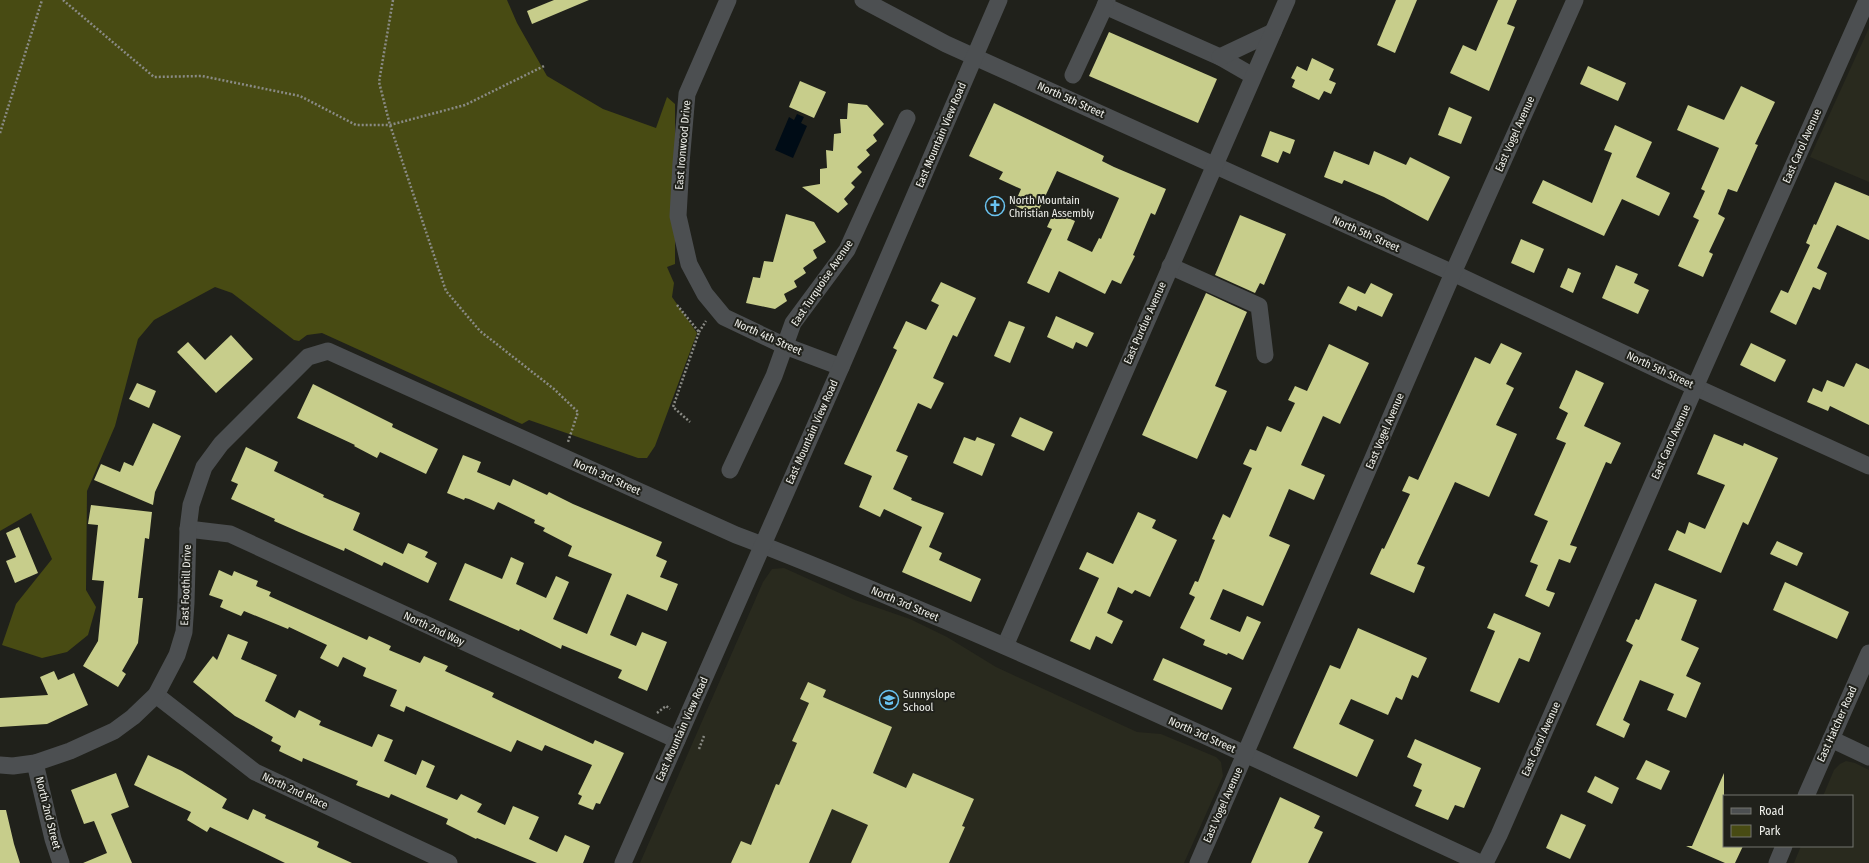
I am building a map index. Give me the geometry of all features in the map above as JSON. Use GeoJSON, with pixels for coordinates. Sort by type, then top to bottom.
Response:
{"type":"FeatureCollection","features":[{"type":"Feature","properties":{"kind":"street","name":"East Ironwood Drive"},"geometry":{"type":"LineString","coordinates":[[705,294],[689,264],[678,216],[681,163],[687,94],[728,0]]}},
{"type":"Feature","properties":{"kind":"street","name":"North 5th Street"},"geometry":{"type":"LineString","coordinates":[[863,0],[946,44],[974,57],[1453,273],[1695,387],[1869,466]]}},
{"type":"Feature","properties":{"kind":"street","name":"East Mountain View Road"},"geometry":{"type":"LineString","coordinates":[[623,863],[841,367],[999,0]]}},
{"type":"Feature","properties":{"kind":"street","name":"East Purdue Avenue"},"geometry":{"type":"LineString","coordinates":[[1005,646],[1287,0]]}},
{"type":"Feature","properties":{"kind":"street","name":"East Vogel Avenue"},"geometry":{"type":"LineString","coordinates":[[1198,863],[1453,273],[1576,0]]}},
{"type":"Feature","properties":{"kind":"street","name":"East Carol Avenue"},"geometry":{"type":"LineString","coordinates":[[1485,863],[1500,835],[1695,387],[1867,0]]}},
{"type":"Feature","properties":{"kind":"street"},"geometry":{"type":"LineString","coordinates":[[1073,75],[1106,3],[1220,57],[1253,76]]}},
{"type":"Feature","properties":{"kind":"street"},"geometry":{"type":"LineString","coordinates":[[1220,57],[1273,32]]}},
{"type":"Feature","properties":{"kind":"street","name":"East Turquoise Avenue"},"geometry":{"type":"LineString","coordinates":[[730,470],[774,376],[793,323],[846,250],[907,118]]}},
{"type":"Feature","properties":{"kind":"street"},"geometry":{"type":"LineString","coordinates":[[1170,266],[1258,306],[1265,355]]}},
{"type":"Feature","properties":{"kind":"street","name":"North 4th Street"},"geometry":{"type":"LineString","coordinates":[[705,294],[724,317],[785,346],[841,367]]}},
{"type":"Feature","properties":{"kind":"street","name":"North 3rd Street"},"geometry":{"type":"LineString","coordinates":[[328,351],[732,533],[790,554],[1005,646],[1246,754],[1480,863]]}},
{"type":"Feature","properties":{"kind":"street","name":"East Foothill Drive"},"geometry":{"type":"LineString","coordinates":[[0,765],[13,766],[35,763],[70,751],[114,731],[133,717],[156,695],[177,655],[184,632],[188,529],[195,489],[204,467],[221,444],[308,357],[328,351]]}},
{"type":"Feature","properties":{"kind":"street","name":"North 2nd Way"},"geometry":{"type":"LineString","coordinates":[[188,529],[230,534],[677,740]]}},
{"type":"Feature","properties":{"kind":"street","name":"East Hatcher Road"},"geometry":{"type":"LineString","coordinates":[[1806,795],[1869,653]]}},
{"type":"Feature","properties":{"kind":"street","name":"North 2nd Place"},"geometry":{"type":"LineString","coordinates":[[156,695],[255,772],[449,863]]}},
{"type":"Feature","properties":{"kind":"street"},"geometry":{"type":"LineString","coordinates":[[1831,739],[1869,757]]}},
{"type":"Feature","properties":{"kind":"street","name":"North 2nd Street"},"geometry":{"type":"LineString","coordinates":[[35,763],[53,839],[61,863]]}},
{"type":"Feature","properties":{"kind":"street"},"geometry":{"type":"LineString","coordinates":[[1777,863],[1784,847]]}},
{"type":"Feature","properties":{"kind":"path"},"geometry":{"type":"LineString","coordinates":[[0,133],[42,0]]}},
{"type":"Feature","properties":{"kind":"path"},"geometry":{"type":"LineString","coordinates":[[63,0],[154,77],[202,76],[300,96],[356,125],[390,125],[465,105],[544,66]]}},
{"type":"Feature","properties":{"kind":"path"},"geometry":{"type":"LineString","coordinates":[[393,0],[379,82],[390,125],[446,291],[480,332],[554,389],[578,412],[568,442]]}},
{"type":"Feature","properties":{"kind":"path"},"geometry":{"type":"LineString","coordinates":[[677,305],[699,332],[673,407],[690,422]]}},
{"type":"Feature","properties":{"kind":"path"},"geometry":{"type":"LineString","coordinates":[[657,716],[657,713],[666,706],[670,708]]}},
{"type":"Feature","properties":{"kind":"path"},"geometry":{"type":"LineString","coordinates":[[699,749],[704,736]]}},
{"type":"Feature","properties":{"kind":"shaded area"},"geometry":{"type":"Polygon","coordinates":[[[1869,28],[1869,182],[1810,157],[1869,28]]]}},
{"type":"Feature","properties":{"kind":"shaded area"},"geometry":{"type":"Polygon","coordinates":[[[797,114],[804,117],[801,123],[807,126],[793,158],[775,150],[789,117],[794,120],[797,114]]]}},
{"type":"Feature","properties":{"kind":"shaded area","name":"Sunnyslope School"},"geometry":{"type":"Polygon","coordinates":[[[784,568],[855,600],[910,619],[947,637],[996,667],[1137,732],[1161,734],[1216,757],[1221,762],[1223,776],[1184,863],[640,863],[763,582],[772,569],[784,568]]]}},
{"type":"Feature","properties":{"kind":"shaded area"},"geometry":{"type":"Polygon","coordinates":[[[1846,761],[1855,763],[1869,770],[1869,863],[1794,863],[1801,847],[1853,847],[1853,795],[1823,795],[1834,770],[1846,761]]]}},
{"type":"Feature","properties":{"kind":"green space"},"geometry":{"type":"Polygon","coordinates":[[[0,0],[507,0],[517,23],[547,76],[603,109],[656,128],[667,97],[675,104],[675,264],[667,267],[674,283],[672,297],[697,333],[655,446],[647,458],[638,458],[529,420],[522,424],[322,333],[307,335],[299,341],[294,340],[232,293],[215,287],[154,320],[138,339],[115,426],[87,491],[86,590],[96,607],[88,635],[67,652],[42,658],[2,645],[16,604],[52,559],[31,513],[0,531],[0,0]]]}},
{"type":"Feature","properties":{"kind":"building"},"geometry":{"type":"Polygon","coordinates":[[[554,0],[589,0],[532,24],[527,11],[554,0]]]}},
{"type":"Feature","properties":{"kind":"building"},"geometry":{"type":"Polygon","coordinates":[[[1396,0],[1417,0],[1395,53],[1377,45],[1396,0]]]}},
{"type":"Feature","properties":{"kind":"building"},"geometry":{"type":"Polygon","coordinates":[[[1498,0],[1517,0],[1507,24],[1515,27],[1489,91],[1450,73],[1463,45],[1476,51],[1498,0]]]}},
{"type":"Feature","properties":{"kind":"building"},"geometry":{"type":"Polygon","coordinates":[[[1109,32],[1217,79],[1198,123],[1089,76],[1109,32]]]}},
{"type":"Feature","properties":{"kind":"building"},"geometry":{"type":"Polygon","coordinates":[[[1312,58],[1334,69],[1329,80],[1336,83],[1331,94],[1324,91],[1319,100],[1292,87],[1295,80],[1291,78],[1297,66],[1307,71],[1312,58]]]}},
{"type":"Feature","properties":{"kind":"building"},"geometry":{"type":"Polygon","coordinates":[[[1588,66],[1626,83],[1618,101],[1580,84],[1588,66]]]}},
{"type":"Feature","properties":{"kind":"building"},"geometry":{"type":"Polygon","coordinates":[[[800,81],[826,92],[814,118],[789,107],[800,81]]]}},
{"type":"Feature","properties":{"kind":"building"},"geometry":{"type":"Polygon","coordinates":[[[1741,86],[1775,102],[1755,144],[1758,145],[1737,192],[1728,189],[1718,214],[1725,218],[1709,252],[1713,254],[1703,277],[1678,266],[1699,220],[1693,217],[1705,191],[1701,189],[1719,148],[1677,130],[1688,105],[1724,120],[1741,86]]]}},
{"type":"Feature","properties":{"kind":"building"},"geometry":{"type":"Polygon","coordinates":[[[848,103],[867,105],[884,124],[873,135],[877,141],[866,150],[870,155],[857,167],[862,172],[851,183],[855,187],[844,199],[848,204],[838,213],[802,187],[820,184],[820,169],[827,168],[826,150],[833,151],[834,134],[841,133],[840,119],[847,119],[848,103]]]}},
{"type":"Feature","properties":{"kind":"building"},"geometry":{"type":"Polygon","coordinates":[[[994,103],[1104,156],[1102,161],[1114,167],[1166,189],[1155,215],[1151,213],[1133,255],[1135,256],[1121,284],[1112,280],[1105,294],[1059,271],[1049,293],[1027,283],[1052,229],[1047,227],[1054,212],[1075,221],[1067,240],[1092,252],[1099,238],[1101,239],[1119,198],[1057,171],[1036,216],[1014,205],[1021,189],[999,179],[1003,172],[969,156],[994,103]]]}},
{"type":"Feature","properties":{"kind":"building"},"geometry":{"type":"Polygon","coordinates":[[[1449,107],[1472,117],[1461,144],[1438,135],[1449,107]]]}},
{"type":"Feature","properties":{"kind":"building"},"geometry":{"type":"Polygon","coordinates":[[[1615,125],[1652,142],[1636,177],[1670,193],[1659,216],[1622,199],[1604,236],[1532,203],[1543,180],[1592,203],[1612,153],[1604,150],[1615,125]]]}},
{"type":"Feature","properties":{"kind":"building"},"geometry":{"type":"Polygon","coordinates":[[[1270,131],[1295,140],[1290,154],[1283,151],[1278,163],[1261,156],[1270,131]]]}},
{"type":"Feature","properties":{"kind":"building"},"geometry":{"type":"Polygon","coordinates":[[[1334,151],[1369,165],[1374,151],[1406,165],[1410,157],[1450,177],[1428,221],[1384,197],[1344,180],[1342,184],[1324,177],[1334,151]]]}},
{"type":"Feature","properties":{"kind":"building"},"geometry":{"type":"Polygon","coordinates":[[[1835,182],[1869,196],[1869,240],[1837,225],[1817,268],[1827,273],[1820,290],[1813,287],[1796,325],[1770,312],[1781,290],[1788,293],[1810,245],[1806,243],[1814,224],[1816,225],[1835,182]]]}},
{"type":"Feature","properties":{"kind":"building"},"geometry":{"type":"Polygon","coordinates":[[[786,214],[814,222],[826,242],[813,250],[817,258],[803,268],[806,273],[794,281],[797,287],[784,294],[787,301],[775,309],[746,303],[753,277],[760,278],[764,261],[773,262],[786,214]]]}},
{"type":"Feature","properties":{"kind":"building"},"geometry":{"type":"Polygon","coordinates":[[[1240,215],[1286,234],[1264,285],[1260,283],[1255,293],[1215,275],[1240,215]]]}},
{"type":"Feature","properties":{"kind":"building"},"geometry":{"type":"Polygon","coordinates":[[[1521,239],[1544,249],[1534,273],[1511,263],[1521,239]]]}},
{"type":"Feature","properties":{"kind":"building"},"geometry":{"type":"Polygon","coordinates":[[[1616,265],[1638,274],[1634,283],[1649,290],[1638,314],[1602,298],[1616,265]]]}},
{"type":"Feature","properties":{"kind":"building"},"geometry":{"type":"Polygon","coordinates":[[[1568,268],[1581,273],[1573,293],[1560,287],[1568,268]]]}},
{"type":"Feature","properties":{"kind":"building"},"geometry":{"type":"Polygon","coordinates":[[[941,282],[976,298],[957,337],[953,335],[933,378],[944,383],[931,409],[918,403],[896,451],[908,456],[893,489],[912,498],[911,500],[944,513],[929,547],[942,553],[939,560],[981,579],[971,602],[902,572],[922,527],[884,509],[880,517],[859,507],[872,476],[844,464],[897,350],[893,348],[906,321],[926,330],[939,305],[931,301],[941,282]]]}},
{"type":"Feature","properties":{"kind":"building"},"geometry":{"type":"Polygon","coordinates":[[[1371,283],[1393,294],[1382,317],[1358,306],[1356,311],[1339,303],[1348,286],[1365,294],[1371,283]]]}},
{"type":"Feature","properties":{"kind":"building"},"geometry":{"type":"Polygon","coordinates":[[[1206,293],[1247,312],[1215,386],[1227,391],[1197,459],[1142,435],[1206,293]]]}},
{"type":"Feature","properties":{"kind":"building"},"geometry":{"type":"Polygon","coordinates":[[[1056,316],[1094,333],[1087,347],[1076,342],[1073,349],[1047,337],[1056,316]]]}},
{"type":"Feature","properties":{"kind":"building"},"geometry":{"type":"Polygon","coordinates":[[[1009,321],[1025,327],[1010,363],[994,356],[1009,321]]]}},
{"type":"Feature","properties":{"kind":"building"},"geometry":{"type":"Polygon","coordinates":[[[231,335],[253,359],[216,393],[177,352],[188,342],[205,360],[231,335]]]}},
{"type":"Feature","properties":{"kind":"building"},"geometry":{"type":"Polygon","coordinates":[[[1501,343],[1522,353],[1506,384],[1514,388],[1496,425],[1517,434],[1489,497],[1455,482],[1417,564],[1425,567],[1414,593],[1370,574],[1382,548],[1384,549],[1410,494],[1402,491],[1409,476],[1418,480],[1475,357],[1490,364],[1501,343]]]}},
{"type":"Feature","properties":{"kind":"building"},"geometry":{"type":"Polygon","coordinates":[[[1751,343],[1786,360],[1775,382],[1740,365],[1751,343]]]}},
{"type":"Feature","properties":{"kind":"building"},"geometry":{"type":"Polygon","coordinates":[[[1329,344],[1369,363],[1340,424],[1323,416],[1301,465],[1325,475],[1314,500],[1289,489],[1269,536],[1290,545],[1263,606],[1223,589],[1210,619],[1240,632],[1247,616],[1261,622],[1243,660],[1228,653],[1227,655],[1203,645],[1205,640],[1180,628],[1195,597],[1189,594],[1195,581],[1198,582],[1215,540],[1212,539],[1223,514],[1230,518],[1252,468],[1243,464],[1250,449],[1256,451],[1267,426],[1281,432],[1295,403],[1288,400],[1295,386],[1307,391],[1329,344]]]}},
{"type":"Feature","properties":{"kind":"building"},"geometry":{"type":"Polygon","coordinates":[[[1856,363],[1869,369],[1869,425],[1830,406],[1828,411],[1807,402],[1813,388],[1822,392],[1827,380],[1844,387],[1856,363]]]}},
{"type":"Feature","properties":{"kind":"building"},"geometry":{"type":"Polygon","coordinates":[[[1576,370],[1604,383],[1584,426],[1621,443],[1611,464],[1606,462],[1570,545],[1577,547],[1570,563],[1559,559],[1546,590],[1555,593],[1549,607],[1525,596],[1538,565],[1530,562],[1548,521],[1534,515],[1566,443],[1556,439],[1568,413],[1559,408],[1576,370]]]}},
{"type":"Feature","properties":{"kind":"building"},"geometry":{"type":"Polygon","coordinates":[[[137,383],[156,391],[149,408],[129,399],[137,383]]]}},
{"type":"Feature","properties":{"kind":"building"},"geometry":{"type":"Polygon","coordinates":[[[313,384],[393,424],[392,427],[438,449],[426,474],[380,452],[377,458],[354,446],[355,445],[297,418],[313,384]]]}},
{"type":"Feature","properties":{"kind":"building"},"geometry":{"type":"Polygon","coordinates":[[[1020,417],[1053,432],[1044,451],[1011,436],[1020,417]]]}},
{"type":"Feature","properties":{"kind":"building"},"geometry":{"type":"Polygon","coordinates":[[[153,423],[181,436],[155,492],[153,505],[94,480],[101,464],[120,472],[124,462],[133,466],[153,423]]]}},
{"type":"Feature","properties":{"kind":"building"},"geometry":{"type":"Polygon","coordinates":[[[1714,434],[1743,446],[1744,443],[1778,458],[1748,525],[1743,522],[1721,573],[1668,550],[1677,530],[1685,534],[1689,522],[1705,529],[1725,485],[1697,474],[1714,434]]]}},
{"type":"Feature","properties":{"kind":"building"},"geometry":{"type":"Polygon","coordinates":[[[964,437],[975,441],[977,437],[995,444],[982,476],[953,463],[964,437]]]}},
{"type":"Feature","properties":{"kind":"building"},"geometry":{"type":"Polygon","coordinates":[[[246,447],[278,462],[274,471],[324,495],[323,497],[360,513],[353,530],[403,554],[408,543],[428,552],[425,557],[437,563],[428,583],[384,562],[382,566],[345,548],[344,551],[299,532],[274,521],[275,519],[231,499],[238,484],[231,481],[246,447]]]}},
{"type":"Feature","properties":{"kind":"building"},"geometry":{"type":"Polygon","coordinates":[[[463,455],[481,462],[477,472],[510,486],[513,479],[547,495],[549,492],[573,504],[662,542],[656,556],[667,561],[660,577],[678,584],[667,611],[627,594],[610,635],[636,646],[642,632],[667,642],[647,691],[618,678],[622,670],[562,645],[561,649],[520,629],[519,631],[449,600],[465,563],[502,579],[511,557],[524,563],[516,584],[546,598],[556,576],[569,582],[553,619],[587,634],[612,574],[568,556],[572,546],[543,531],[545,528],[534,523],[535,520],[498,502],[494,510],[469,499],[465,498],[464,500],[447,493],[463,455]]]}},
{"type":"Feature","properties":{"kind":"building"},"geometry":{"type":"Polygon","coordinates":[[[91,505],[152,512],[149,539],[145,538],[138,598],[143,598],[138,643],[122,671],[126,674],[118,687],[83,666],[98,641],[104,581],[92,580],[98,525],[88,524],[91,505]]]}},
{"type":"Feature","properties":{"kind":"building"},"geometry":{"type":"Polygon","coordinates":[[[1138,512],[1156,520],[1152,528],[1177,540],[1150,597],[1135,590],[1132,594],[1118,587],[1107,613],[1123,621],[1112,644],[1096,636],[1090,650],[1070,641],[1099,578],[1079,569],[1087,552],[1113,564],[1138,512]]]}},
{"type":"Feature","properties":{"kind":"building"},"geometry":{"type":"Polygon","coordinates":[[[19,527],[38,573],[15,583],[6,561],[16,557],[6,533],[19,527]]]}},
{"type":"Feature","properties":{"kind":"building"},"geometry":{"type":"Polygon","coordinates":[[[1777,541],[1803,553],[1797,566],[1770,554],[1777,541]]]}},
{"type":"Feature","properties":{"kind":"building"},"geometry":{"type":"Polygon","coordinates":[[[219,570],[232,576],[234,571],[258,581],[256,586],[271,592],[269,596],[367,640],[369,636],[391,646],[389,650],[420,663],[424,656],[448,666],[445,671],[494,693],[492,697],[593,744],[595,740],[624,753],[600,804],[596,803],[593,810],[578,804],[582,796],[578,794],[592,765],[545,745],[542,751],[517,740],[511,752],[406,706],[404,712],[390,706],[397,690],[363,676],[366,668],[343,657],[338,667],[320,658],[327,645],[289,627],[288,629],[244,611],[241,616],[220,607],[223,600],[209,595],[219,570]]]}},
{"type":"Feature","properties":{"kind":"building"},"geometry":{"type":"Polygon","coordinates":[[[1785,582],[1849,612],[1837,639],[1773,610],[1785,582]]]}},
{"type":"Feature","properties":{"kind":"building"},"geometry":{"type":"Polygon","coordinates":[[[1655,583],[1697,600],[1681,640],[1699,648],[1686,676],[1701,683],[1686,718],[1667,710],[1674,694],[1640,680],[1623,720],[1630,724],[1624,738],[1596,725],[1633,645],[1626,641],[1636,619],[1639,620],[1655,583]]]}},
{"type":"Feature","properties":{"kind":"building"},"geometry":{"type":"Polygon","coordinates":[[[1494,613],[1541,633],[1529,662],[1519,658],[1499,703],[1470,691],[1495,631],[1487,628],[1494,613]]]}},
{"type":"Feature","properties":{"kind":"building"},"geometry":{"type":"Polygon","coordinates":[[[1358,628],[1427,658],[1418,678],[1412,675],[1402,700],[1396,697],[1388,715],[1351,699],[1339,724],[1374,740],[1357,777],[1293,748],[1330,665],[1340,669],[1358,628]]]}},
{"type":"Feature","properties":{"kind":"building"},"geometry":{"type":"Polygon","coordinates":[[[228,634],[248,642],[241,659],[277,675],[265,701],[295,718],[299,710],[321,721],[319,725],[372,747],[378,734],[393,740],[384,761],[416,775],[422,760],[435,766],[426,787],[457,800],[461,794],[482,804],[477,812],[505,825],[513,806],[539,817],[529,839],[557,852],[565,835],[590,846],[583,863],[537,863],[477,838],[476,839],[446,824],[448,819],[391,794],[389,798],[356,785],[358,781],[303,758],[302,762],[279,751],[281,746],[271,741],[273,737],[235,716],[193,682],[213,656],[217,660],[228,634]]]}},
{"type":"Feature","properties":{"kind":"building"},"geometry":{"type":"Polygon","coordinates":[[[1163,658],[1232,688],[1222,710],[1153,680],[1163,658]]]}},
{"type":"Feature","properties":{"kind":"building"},"geometry":{"type":"Polygon","coordinates":[[[54,671],[58,680],[74,673],[88,705],[47,724],[0,727],[0,698],[48,695],[40,677],[54,671]]]}},
{"type":"Feature","properties":{"kind":"building"},"geometry":{"type":"Polygon","coordinates":[[[808,682],[826,690],[823,697],[892,727],[873,773],[906,788],[913,773],[974,799],[962,826],[965,827],[949,863],[851,863],[868,825],[832,809],[809,863],[731,863],[741,841],[751,845],[776,784],[779,785],[797,743],[792,741],[809,703],[800,699],[808,682]]]}},
{"type":"Feature","properties":{"kind":"building"},"geometry":{"type":"Polygon","coordinates":[[[1415,739],[1481,768],[1464,808],[1455,805],[1448,820],[1415,806],[1422,790],[1413,786],[1422,764],[1407,757],[1415,739]]]}},
{"type":"Feature","properties":{"kind":"building"},"geometry":{"type":"Polygon","coordinates":[[[148,755],[182,771],[227,799],[222,808],[248,820],[253,809],[266,815],[265,818],[319,842],[317,847],[352,863],[285,863],[210,827],[207,832],[187,820],[191,812],[134,785],[148,755]]]}},
{"type":"Feature","properties":{"kind":"building"},"geometry":{"type":"Polygon","coordinates":[[[1646,760],[1670,771],[1661,790],[1636,779],[1646,760]]]}},
{"type":"Feature","properties":{"kind":"building"},"geometry":{"type":"Polygon","coordinates":[[[116,773],[129,807],[111,814],[132,863],[83,863],[107,853],[94,821],[84,824],[71,790],[116,773]]]}},
{"type":"Feature","properties":{"kind":"building"},"geometry":{"type":"Polygon","coordinates":[[[1724,773],[1723,847],[1743,847],[1735,863],[1725,863],[1686,846],[1692,846],[1724,773]]]}},
{"type":"Feature","properties":{"kind":"building"},"geometry":{"type":"Polygon","coordinates":[[[1595,776],[1619,788],[1612,804],[1587,792],[1595,776]]]}},
{"type":"Feature","properties":{"kind":"building"},"geometry":{"type":"Polygon","coordinates":[[[1280,797],[1320,816],[1314,828],[1323,832],[1308,863],[1251,863],[1280,797]]]}},
{"type":"Feature","properties":{"kind":"building"},"geometry":{"type":"Polygon","coordinates":[[[0,810],[6,810],[20,863],[0,863],[0,810]]]}},
{"type":"Feature","properties":{"kind":"building"},"geometry":{"type":"Polygon","coordinates":[[[1561,814],[1586,825],[1570,859],[1546,848],[1561,814]]]}},
{"type":"Feature","properties":{"kind":"place","name":"North Mountain Christian Assembly"},"geometry":{"type":"Point","coordinates":[995,206]}},
{"type":"Feature","properties":{"kind":"place","name":"Sunnyslope School"},"geometry":{"type":"Point","coordinates":[889,700]}}]}
